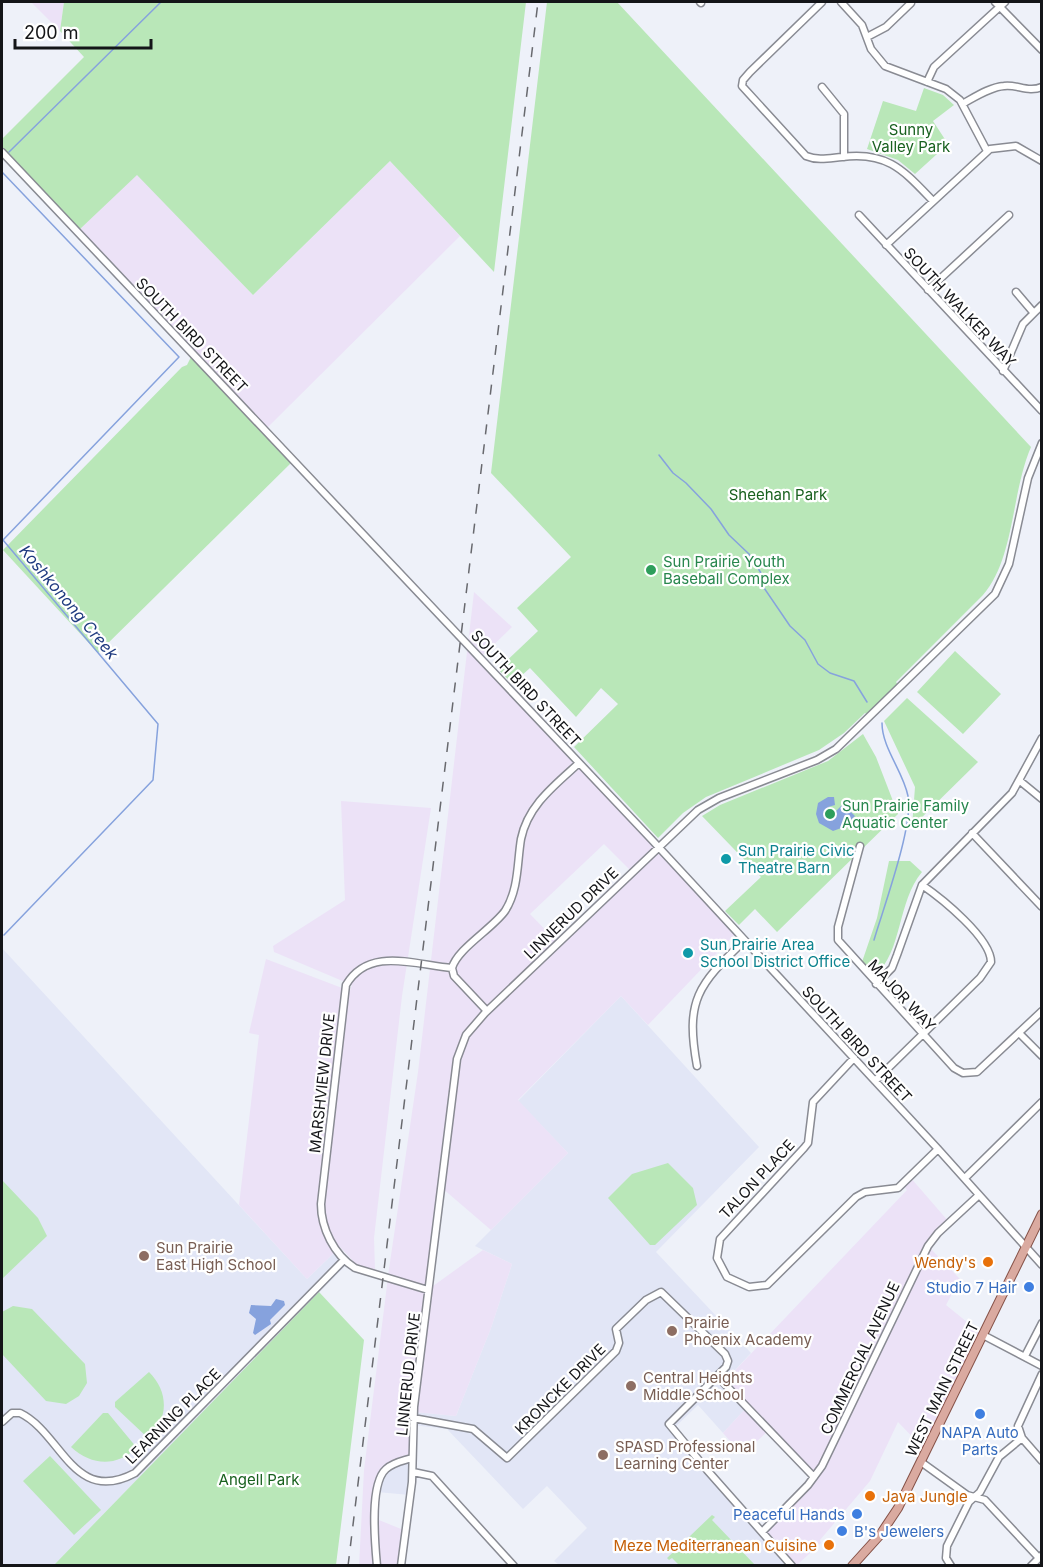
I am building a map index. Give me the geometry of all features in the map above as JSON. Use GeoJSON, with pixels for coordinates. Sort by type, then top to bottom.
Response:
{"type":"FeatureCollection","features":[{"type":"Feature","properties":{"kind":"main road","name":"WEST MAIN STREET"},"geometry":{"type":"LineString","coordinates":[[852,1565],[889,1522],[921,1462],[1041,1214]]}},
{"type":"Feature","properties":{"kind":"street"},"geometry":{"type":"LineString","coordinates":[[822,2],[750,72],[742,84],[746,93],[806,156],[817,159],[866,156],[886,160],[909,176],[933,201]]}},
{"type":"Feature","properties":{"kind":"street"},"geometry":{"type":"LineString","coordinates":[[841,2],[862,25],[874,54],[885,66],[951,92],[964,103],[987,151]]}},
{"type":"Feature","properties":{"kind":"street"},"geometry":{"type":"LineString","coordinates":[[867,37],[886,27],[911,3]]}},
{"type":"Feature","properties":{"kind":"street"},"geometry":{"type":"LineString","coordinates":[[927,82],[934,67],[1000,3],[1041,51]]}},
{"type":"Feature","properties":{"kind":"street"},"geometry":{"type":"LineString","coordinates":[[822,87],[844,114],[844,157]]}},
{"type":"Feature","properties":{"kind":"street"},"geometry":{"type":"LineString","coordinates":[[964,103],[998,87],[1030,90],[1041,87]]}},
{"type":"Feature","properties":{"kind":"street"},"geometry":{"type":"LineString","coordinates":[[886,245],[987,151],[998,146],[1016,146],[1041,161]]}},
{"type":"Feature","properties":{"kind":"street","name":"SOUTH BIRD STREET"},"geometry":{"type":"LineString","coordinates":[[2,152],[579,763],[938,1149],[1041,1265]]}},
{"type":"Feature","properties":{"kind":"street","name":"SOUTH WALKER WAY"},"geometry":{"type":"LineString","coordinates":[[859,215],[1041,411]]}},
{"type":"Feature","properties":{"kind":"street"},"geometry":{"type":"LineString","coordinates":[[928,290],[1009,215]]}},
{"type":"Feature","properties":{"kind":"street"},"geometry":{"type":"LineString","coordinates":[[1016,292],[1033,312]]}},
{"type":"Feature","properties":{"kind":"street"},"geometry":{"type":"LineString","coordinates":[[1003,372],[1023,324],[1041,304]]}},
{"type":"Feature","properties":{"kind":"street","name":"LINNERUD DRIVE"},"geometry":{"type":"LineString","coordinates":[[401,1566],[413,1472],[413,1418],[457,1059],[469,1031],[487,1011],[686,821],[708,804],[817,760],[843,744],[992,597],[1007,571],[1028,478],[1041,443]]}},
{"type":"Feature","properties":{"kind":"street"},"geometry":{"type":"LineString","coordinates":[[876,984],[892,968],[921,885],[1020,781],[1041,738]]}},
{"type":"Feature","properties":{"kind":"street"},"geometry":{"type":"LineString","coordinates":[[487,1011],[454,976],[452,968],[458,958],[505,911],[516,885],[521,840],[529,817],[543,797],[579,763]]}},
{"type":"Feature","properties":{"kind":"street"},"geometry":{"type":"LineString","coordinates":[[1020,781],[1041,800]]}},
{"type":"Feature","properties":{"kind":"street"},"geometry":{"type":"LineString","coordinates":[[972,833],[1041,907]]}},
{"type":"Feature","properties":{"kind":"street","name":"MAJOR WAY"},"geometry":{"type":"LineString","coordinates":[[860,846],[837,934],[843,948],[954,1068],[963,1073],[973,1073],[986,1064],[1019,1033]]}},
{"type":"Feature","properties":{"kind":"street"},"geometry":{"type":"LineString","coordinates":[[875,1081],[988,968],[990,953],[948,904],[921,885]]}},
{"type":"Feature","properties":{"kind":"street"},"geometry":{"type":"LineString","coordinates":[[697,1066],[692,1031],[697,998],[711,973],[744,941]]}},
{"type":"Feature","properties":{"kind":"street","name":"MARSHVIEW DRIVE"},"geometry":{"type":"LineString","coordinates":[[344,1260],[325,1227],[321,1204],[346,985],[359,969],[377,961],[452,968]]}},
{"type":"Feature","properties":{"kind":"street"},"geometry":{"type":"LineString","coordinates":[[1041,1011],[1019,1033],[1041,1056]]}},
{"type":"Feature","properties":{"kind":"street","name":"TALON PLACE"},"geometry":{"type":"LineString","coordinates":[[854,1058],[813,1102],[808,1143],[720,1239],[717,1258],[727,1277],[749,1287],[767,1285],[856,1197],[865,1192],[898,1188],[938,1149]]}},
{"type":"Feature","properties":{"kind":"street"},"geometry":{"type":"LineString","coordinates":[[964,1178],[1041,1102]]}},
{"type":"Feature","properties":{"kind":"street","name":"COMMERCIAL AVENUE"},"geometry":{"type":"LineString","coordinates":[[762,1532],[814,1477],[925,1250],[938,1233],[979,1194]]}},
{"type":"Feature","properties":{"kind":"street"},"geometry":{"type":"LineString","coordinates":[[344,1260],[355,1268],[428,1290]]}},
{"type":"Feature","properties":{"kind":"street","name":"LEARNING PLACE"},"geometry":{"type":"LineString","coordinates":[[2,1419],[16,1412],[25,1415],[80,1472],[99,1481],[126,1477],[135,1473],[344,1260]]}},
{"type":"Feature","properties":{"kind":"street","name":"KRONCKE DRIVE"},"geometry":{"type":"LineString","coordinates":[[413,1418],[473,1429],[507,1458],[616,1351],[619,1343],[616,1329],[645,1301],[660,1292],[725,1354],[728,1361],[717,1376]]}},
{"type":"Feature","properties":{"kind":"street"},"geometry":{"type":"LineString","coordinates":[[1025,1356],[1041,1323]]}},
{"type":"Feature","properties":{"kind":"street"},"geometry":{"type":"LineString","coordinates":[[983,1335],[1041,1366]]}},
{"type":"Feature","properties":{"kind":"street"},"geometry":{"type":"LineString","coordinates":[[1041,1374],[1020,1416],[1018,1426],[1022,1438],[1041,1461]]}},
{"type":"Feature","properties":{"kind":"street"},"geometry":{"type":"LineString","coordinates":[[792,1566],[669,1424],[717,1376],[814,1477]]}},
{"type":"Feature","properties":{"kind":"street"},"geometry":{"type":"LineString","coordinates":[[951,1566],[945,1555],[964,1511],[980,1491],[995,1461],[1022,1438]]}},
{"type":"Feature","properties":{"kind":"street"},"geometry":{"type":"LineString","coordinates":[[377,1566],[374,1518],[378,1487],[384,1470],[394,1463],[412,1458]]}},
{"type":"Feature","properties":{"kind":"street"},"geometry":{"type":"LineString","coordinates":[[921,1462],[967,1495],[985,1500],[1040,1556],[1031,1566]]}},
{"type":"Feature","properties":{"kind":"street"},"geometry":{"type":"LineString","coordinates":[[413,1472],[432,1476],[514,1566]]}},
{"type":"Feature","properties":{"kind":"shaded area"},"geometry":{"type":"Polygon","coordinates":[[[31,2],[64,2],[60,31],[31,2]]]}},
{"type":"Feature","properties":{"kind":"shaded area"},"geometry":{"type":"Polygon","coordinates":[[[390,161],[460,236],[267,428],[79,230],[137,174],[253,295],[390,161]]]}},
{"type":"Feature","properties":{"kind":"shaded area"},"geometry":{"type":"Polygon","coordinates":[[[474,592],[512,627],[481,657],[736,933],[648,1025],[621,996],[518,1100],[568,1153],[491,1230],[442,1188],[429,1289],[483,1250],[512,1264],[491,1328],[456,1416],[414,1412],[412,1458],[384,1470],[378,1487],[374,1518],[406,1531],[401,1565],[359,1566],[364,1470],[389,1269],[418,1072],[474,592]],[[604,844],[530,914],[558,943],[631,871],[604,844]]]}},
{"type":"Feature","properties":{"kind":"shaded area"},"geometry":{"type":"Polygon","coordinates":[[[341,801],[431,808],[402,996],[374,1238],[375,1270],[356,1264],[340,1247],[307,1279],[239,1205],[259,1035],[249,1033],[266,959],[350,991],[352,985],[274,952],[273,946],[345,900],[341,801]]]}},
{"type":"Feature","properties":{"kind":"shaded area","name":"Sun Prairie East High School"},"geometry":{"type":"Polygon","coordinates":[[[2,948],[307,1279],[334,1253],[345,1266],[54,1565],[4,1565],[2,1563],[2,948]]]}},
{"type":"Feature","properties":{"kind":"shaded area"},"geometry":{"type":"Polygon","coordinates":[[[621,996],[759,1147],[656,1252],[751,1353],[724,1382],[747,1407],[723,1433],[698,1405],[673,1429],[792,1565],[559,1565],[554,1561],[587,1528],[547,1486],[523,1509],[447,1429],[413,1425],[414,1412],[456,1416],[491,1328],[512,1264],[475,1246],[568,1153],[518,1101],[621,996]]]}},
{"type":"Feature","properties":{"kind":"shaded area"},"geometry":{"type":"Polygon","coordinates":[[[910,1177],[949,1222],[928,1246],[960,1279],[946,1305],[983,1335],[926,1451],[898,1422],[870,1481],[820,1540],[821,1543],[797,1565],[792,1565],[762,1532],[814,1477],[769,1430],[742,1455],[723,1433],[747,1407],[724,1382],[907,1190],[903,1185],[910,1177]]]}},
{"type":"Feature","properties":{"kind":"shaded area"},"geometry":{"type":"Polygon","coordinates":[[[412,1458],[410,1495],[377,1492],[384,1470],[412,1458]]]}},
{"type":"Feature","properties":{"kind":"green space"},"geometry":{"type":"Polygon","coordinates":[[[64,2],[526,2],[494,272],[390,161],[253,295],[137,175],[79,230],[2,148],[2,139],[84,57],[60,31],[64,2]]]}},
{"type":"Feature","properties":{"kind":"green space","name":"Sheehan Park"},"geometry":{"type":"Polygon","coordinates":[[[547,2],[617,2],[1031,447],[1007,544],[993,580],[983,595],[896,682],[898,685],[868,715],[865,713],[844,733],[819,750],[706,797],[683,813],[658,838],[574,747],[618,704],[601,688],[576,717],[530,668],[512,684],[498,669],[538,631],[517,608],[571,557],[491,473],[547,2]]]}},
{"type":"Feature","properties":{"kind":"green space","name":"Sunny Valley Park"},"geometry":{"type":"Polygon","coordinates":[[[924,88],[943,95],[954,105],[933,121],[948,144],[915,174],[898,160],[867,149],[883,101],[916,111],[924,88]]]}},
{"type":"Feature","properties":{"kind":"green space"},"geometry":{"type":"Polygon","coordinates":[[[191,357],[291,463],[98,653],[3,550],[182,367],[187,365],[191,357]]]}},
{"type":"Feature","properties":{"kind":"green space"},"geometry":{"type":"Polygon","coordinates":[[[955,651],[1001,694],[963,734],[917,692],[955,651]]]}},
{"type":"Feature","properties":{"kind":"green space"},"geometry":{"type":"Polygon","coordinates":[[[907,698],[978,762],[912,827],[915,787],[884,721],[907,698]]]}},
{"type":"Feature","properties":{"kind":"green space"},"geometry":{"type":"Polygon","coordinates":[[[863,734],[876,757],[898,814],[777,932],[755,909],[739,925],[725,911],[761,877],[702,816],[720,805],[828,761],[863,734]]]}},
{"type":"Feature","properties":{"kind":"green space"},"geometry":{"type":"Polygon","coordinates":[[[889,861],[910,861],[922,872],[908,897],[891,953],[875,976],[862,962],[877,918],[889,861]]]}},
{"type":"Feature","properties":{"kind":"green space"},"geometry":{"type":"Polygon","coordinates":[[[668,1163],[693,1188],[697,1205],[655,1245],[650,1245],[608,1198],[632,1174],[668,1163]]]}},
{"type":"Feature","properties":{"kind":"green space"},"geometry":{"type":"Polygon","coordinates":[[[2,1180],[38,1218],[47,1236],[2,1279],[2,1180]]]}},
{"type":"Feature","properties":{"kind":"green space","name":"Angell Park"},"geometry":{"type":"Polygon","coordinates":[[[319,1292],[364,1340],[336,1565],[54,1565],[319,1292]]]}},
{"type":"Feature","properties":{"kind":"green space"},"geometry":{"type":"Polygon","coordinates":[[[13,1306],[32,1309],[85,1364],[87,1383],[79,1396],[66,1404],[46,1401],[2,1354],[2,1312],[13,1306]]]}},
{"type":"Feature","properties":{"kind":"green space"},"geometry":{"type":"Polygon","coordinates":[[[149,1372],[160,1388],[164,1405],[160,1422],[148,1438],[115,1407],[115,1402],[149,1372]]]}},
{"type":"Feature","properties":{"kind":"green space"},"geometry":{"type":"Polygon","coordinates":[[[103,1413],[108,1413],[137,1448],[121,1459],[96,1461],[71,1447],[103,1413]]]}},
{"type":"Feature","properties":{"kind":"green space"},"geometry":{"type":"Polygon","coordinates":[[[50,1456],[101,1510],[74,1535],[23,1481],[50,1456]]]}},
{"type":"Feature","properties":{"kind":"green space"},"geometry":{"type":"Polygon","coordinates":[[[712,1515],[715,1517],[712,1520],[755,1565],[679,1565],[672,1558],[669,1560],[667,1558],[712,1515]]]}},
{"type":"Feature","properties":{"kind":"water"},"geometry":{"type":"Polygon","coordinates":[[[828,797],[834,797],[835,805],[828,807],[834,813],[843,804],[855,816],[844,827],[833,831],[819,823],[816,814],[818,803],[828,797]]]}},
{"type":"Feature","properties":{"kind":"water"},"geometry":{"type":"Polygon","coordinates":[[[276,1299],[284,1301],[285,1305],[270,1320],[271,1324],[255,1335],[253,1333],[256,1319],[249,1313],[251,1305],[271,1306],[276,1299]]]}},
{"type":"Feature","properties":{"kind":"waterway","name":"Koshkonong Creek"},"geometry":{"type":"LineString","coordinates":[[9,152],[161,2]]}},
{"type":"Feature","properties":{"kind":"waterway","name":"Koshkonong Creek"},"geometry":{"type":"LineString","coordinates":[[2,172],[179,357],[3,540],[158,724],[153,780],[4,935]]}},
{"type":"Feature","properties":{"kind":"waterway"},"geometry":{"type":"LineString","coordinates":[[659,455],[673,473],[711,509],[729,535],[749,554],[761,573],[762,585],[790,626],[805,640],[818,664],[830,673],[854,681],[867,702]]}},
{"type":"Feature","properties":{"kind":"waterway"},"geometry":{"type":"LineString","coordinates":[[874,940],[902,846],[909,809],[908,796],[885,741],[882,723]]}},
{"type":"Feature","properties":{"kind":"railway"},"geometry":{"type":"LineString","coordinates":[[348,1566],[538,2]]}},
{"type":"Feature","properties":{"kind":"place","name":"Sun Prairie Youth Baseball Complex"},"geometry":{"type":"Point","coordinates":[651,570]}},
{"type":"Feature","properties":{"kind":"place","name":"Sun Prairie Family Aquatic Center"},"geometry":{"type":"Point","coordinates":[830,814]}},
{"type":"Feature","properties":{"kind":"place","name":"Sun Prairie Civic Theatre Barn"},"geometry":{"type":"Point","coordinates":[726,859]}},
{"type":"Feature","properties":{"kind":"place","name":"Sun Prairie Area School District Office"},"geometry":{"type":"Point","coordinates":[688,953]}},
{"type":"Feature","properties":{"kind":"place","name":"Sun Prairie East High School"},"geometry":{"type":"Point","coordinates":[144,1256]}},
{"type":"Feature","properties":{"kind":"place","name":"Wendy's"},"geometry":{"type":"Point","coordinates":[988,1262]}},
{"type":"Feature","properties":{"kind":"place","name":"Studio 7 Hair"},"geometry":{"type":"Point","coordinates":[1029,1287]}},
{"type":"Feature","properties":{"kind":"place","name":"Prairie Phoenix Academy"},"geometry":{"type":"Point","coordinates":[672,1331]}},
{"type":"Feature","properties":{"kind":"place","name":"Central Heights Middle School"},"geometry":{"type":"Point","coordinates":[631,1386]}},
{"type":"Feature","properties":{"kind":"place","name":"NAPA Auto Parts"},"geometry":{"type":"Point","coordinates":[980,1414]}},
{"type":"Feature","properties":{"kind":"place","name":"SPASD Professional Learning Center"},"geometry":{"type":"Point","coordinates":[603,1455]}},
{"type":"Feature","properties":{"kind":"place","name":"Java Jungle"},"geometry":{"type":"Point","coordinates":[870,1496]}},
{"type":"Feature","properties":{"kind":"place","name":"Peaceful Hands"},"geometry":{"type":"Point","coordinates":[857,1514]}},
{"type":"Feature","properties":{"kind":"place","name":"B's Jewelers"},"geometry":{"type":"Point","coordinates":[842,1531]}},
{"type":"Feature","properties":{"kind":"place","name":"Meze Mediterranean Cuisine"},"geometry":{"type":"Point","coordinates":[829,1545]}}]}
